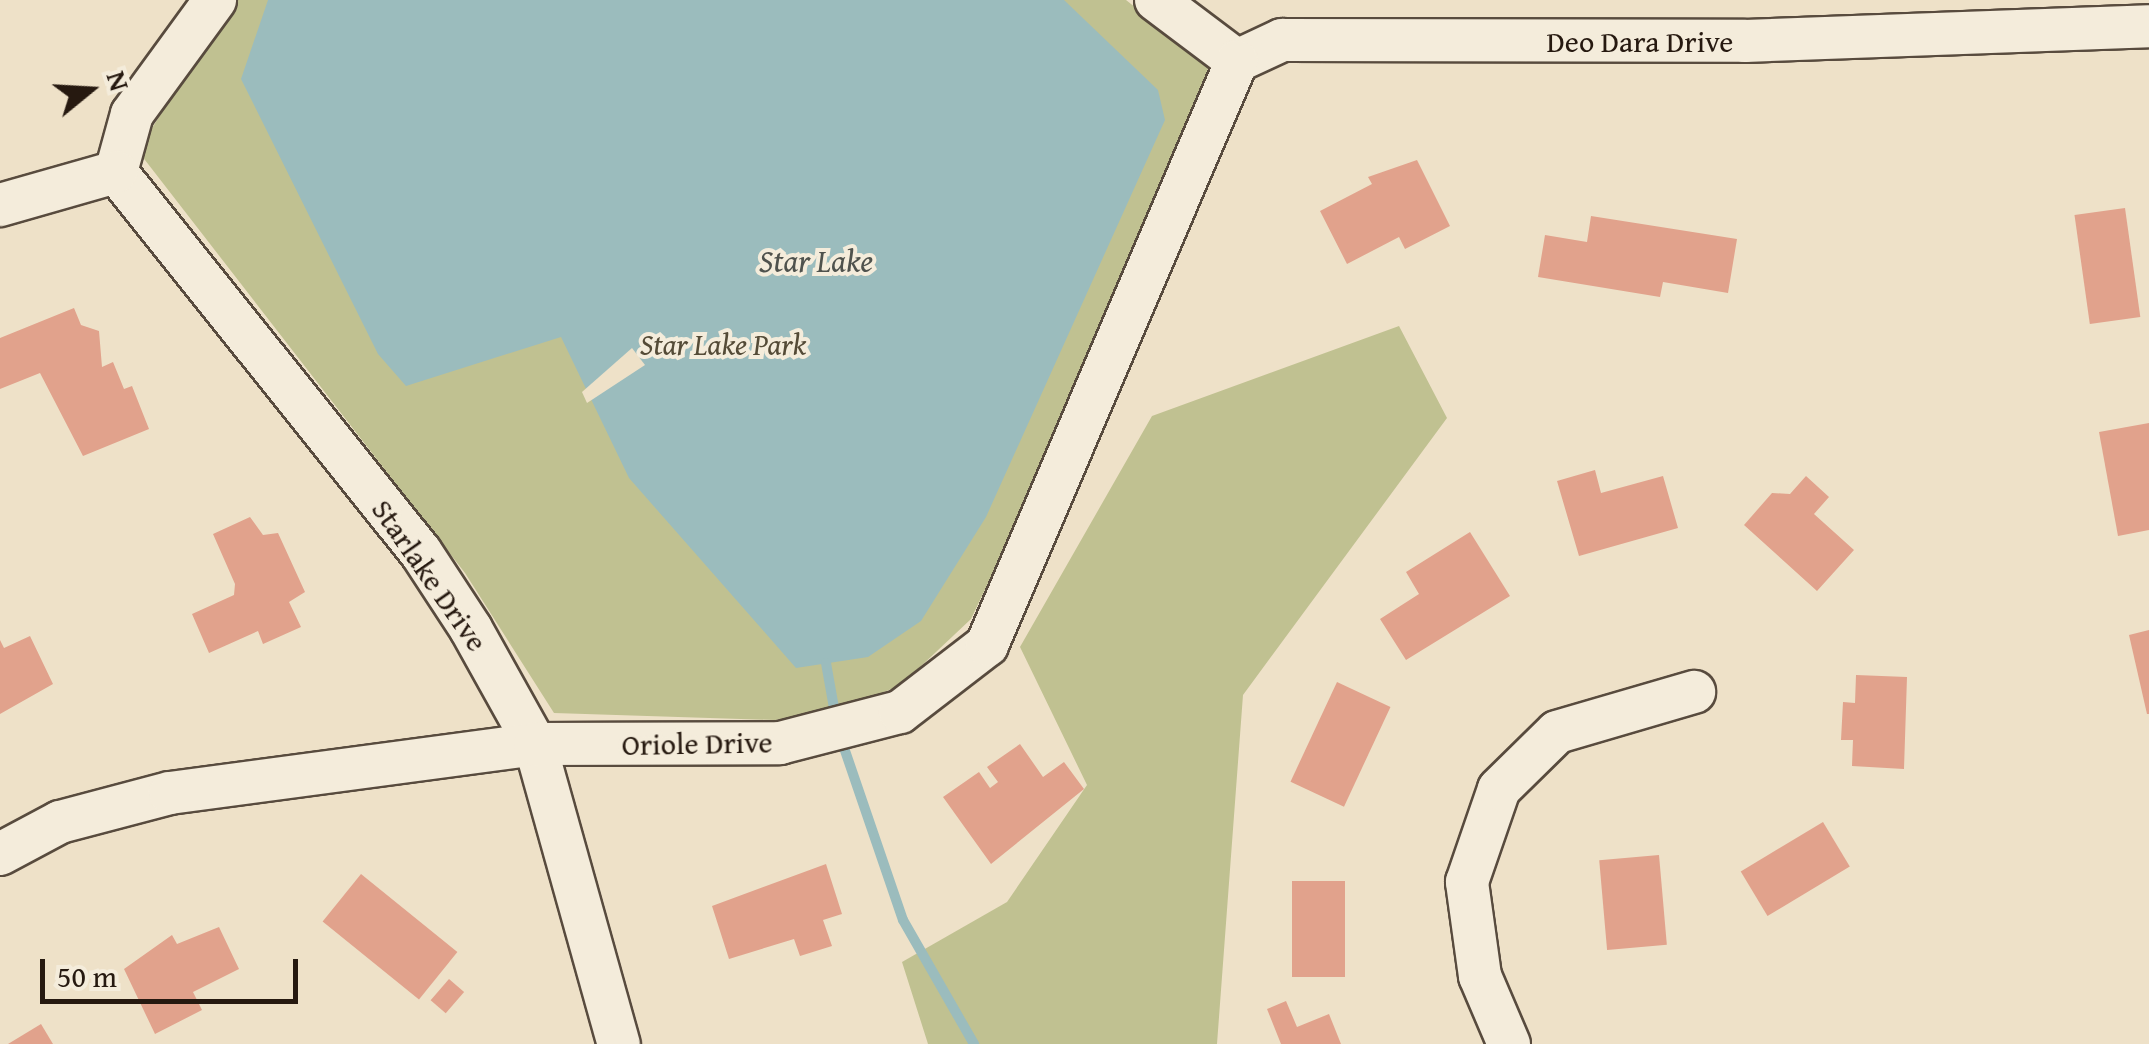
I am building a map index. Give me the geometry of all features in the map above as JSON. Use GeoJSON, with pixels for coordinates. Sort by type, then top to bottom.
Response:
{"type":"FeatureCollection","features":[{"type":"Feature","properties":{"kind":"street"},"geometry":{"type":"LineString","coordinates":[[0,206],[116,172],[132,114],[214,0]]}},
{"type":"Feature","properties":{"kind":"street"},"geometry":{"type":"LineString","coordinates":[[1156,0],[1236,61]]}},
{"type":"Feature","properties":{"kind":"street","name":"Deo Dara Drive"},"geometry":{"type":"LineString","coordinates":[[1236,61],[1282,40],[1745,41],[2149,26]]}},
{"type":"Feature","properties":{"kind":"street","name":"Oriole Drive"},"geometry":{"type":"LineString","coordinates":[[0,854],[60,822],[170,793],[535,744],[780,744],[900,712],[987,644],[1236,61]]}},
{"type":"Feature","properties":{"kind":"street","name":"Starlake Drive"},"geometry":{"type":"LineString","coordinates":[[116,172],[420,551],[535,744],[619,1044]]}},
{"type":"Feature","properties":{"kind":"street"},"geometry":{"type":"LineString","coordinates":[[1510,1044],[1480,976],[1466,882],[1499,789],[1557,732],[1694,692]]}},
{"type":"Feature","properties":{"kind":"green space","name":"Star Lake"},"geometry":{"type":"Polygon","coordinates":[[[231,0],[1126,0],[1209,66],[1084,381],[971,619],[901,685],[840,710],[775,720],[554,713],[465,573],[138,151],[231,0]]]}},
{"type":"Feature","properties":{"kind":"green space"},"geometry":{"type":"Polygon","coordinates":[[[1399,326],[1447,418],[1243,695],[1217,1044],[928,1044],[902,962],[1007,902],[1087,785],[1020,647],[1152,416],[1399,326]]]}},
{"type":"Feature","properties":{"kind":"water","name":"Star Lake"},"geometry":{"type":"Polygon","coordinates":[[[268,0],[1064,0],[1158,90],[1165,120],[986,517],[921,621],[868,657],[796,668],[629,478],[561,337],[406,386],[378,354],[241,79],[268,0]]]}},
{"type":"Feature","properties":{"kind":"pier"},"geometry":{"type":"Polygon","coordinates":[[[632,348],[645,365],[587,403],[582,392],[632,348]]]}},
{"type":"Feature","properties":{"kind":"building"},"geometry":{"type":"Polygon","coordinates":[[[1417,160],[1450,226],[1405,249],[1399,237],[1347,264],[1320,211],[1372,184],[1368,177],[1417,160]]]}},
{"type":"Feature","properties":{"kind":"building"},"geometry":{"type":"Polygon","coordinates":[[[2125,208],[2140,317],[2090,324],[2074,215],[2125,208]]]}},
{"type":"Feature","properties":{"kind":"building"},"geometry":{"type":"Polygon","coordinates":[[[1591,216],[1737,239],[1728,293],[1663,282],[1660,297],[1538,277],[1545,235],[1587,242],[1591,216]]]}},
{"type":"Feature","properties":{"kind":"building"},"geometry":{"type":"Polygon","coordinates":[[[74,308],[81,325],[99,331],[102,367],[113,362],[124,389],[132,386],[149,429],[83,456],[40,373],[0,389],[0,338],[74,308]]]}},
{"type":"Feature","properties":{"kind":"building"},"geometry":{"type":"Polygon","coordinates":[[[2149,423],[2149,530],[2118,536],[2099,432],[2149,423]]]}},
{"type":"Feature","properties":{"kind":"building"},"geometry":{"type":"Polygon","coordinates":[[[1595,470],[1601,493],[1663,476],[1678,528],[1579,556],[1557,481],[1595,470]]]}},
{"type":"Feature","properties":{"kind":"building"},"geometry":{"type":"Polygon","coordinates":[[[1806,476],[1829,497],[1814,514],[1854,550],[1817,591],[1744,525],[1772,493],[1790,494],[1806,476]]]}},
{"type":"Feature","properties":{"kind":"building"},"geometry":{"type":"Polygon","coordinates":[[[250,517],[263,535],[278,533],[305,592],[289,602],[301,627],[263,644],[258,631],[209,653],[192,614],[234,595],[235,584],[213,534],[250,517]]]}},
{"type":"Feature","properties":{"kind":"building"},"geometry":{"type":"Polygon","coordinates":[[[1470,532],[1510,596],[1406,660],[1380,619],[1419,594],[1406,572],[1470,532]]]}},
{"type":"Feature","properties":{"kind":"building"},"geometry":{"type":"Polygon","coordinates":[[[2149,630],[2149,714],[2147,714],[2129,635],[2149,630]]]}},
{"type":"Feature","properties":{"kind":"building"},"geometry":{"type":"Polygon","coordinates":[[[30,636],[53,684],[0,714],[0,640],[4,648],[30,636]]]}},
{"type":"Feature","properties":{"kind":"building"},"geometry":{"type":"Polygon","coordinates":[[[1856,675],[1907,677],[1904,769],[1852,766],[1853,740],[1841,740],[1843,702],[1855,703],[1856,675]]]}},
{"type":"Feature","properties":{"kind":"building"},"geometry":{"type":"Polygon","coordinates":[[[1337,682],[1390,707],[1344,807],[1291,782],[1337,682]]]}},
{"type":"Feature","properties":{"kind":"building"},"geometry":{"type":"Polygon","coordinates":[[[1020,744],[1043,777],[1064,762],[1084,789],[991,864],[943,797],[979,772],[990,788],[998,782],[987,767],[1020,744]]]}},
{"type":"Feature","properties":{"kind":"building"},"geometry":{"type":"Polygon","coordinates":[[[1823,822],[1850,867],[1767,916],[1741,871],[1823,822]]]}},
{"type":"Feature","properties":{"kind":"building"},"geometry":{"type":"Polygon","coordinates":[[[1659,855],[1667,945],[1607,950],[1599,860],[1659,855]]]}},
{"type":"Feature","properties":{"kind":"building"},"geometry":{"type":"Polygon","coordinates":[[[826,864],[842,914],[823,920],[832,946],[800,956],[794,939],[729,959],[712,906],[826,864]]]}},
{"type":"Feature","properties":{"kind":"building"},"geometry":{"type":"Polygon","coordinates":[[[361,874],[457,952],[419,999],[323,921],[361,874]]]}},
{"type":"Feature","properties":{"kind":"building"},"geometry":{"type":"Polygon","coordinates":[[[1292,881],[1345,881],[1345,977],[1292,977],[1292,881]]]}},
{"type":"Feature","properties":{"kind":"building"},"geometry":{"type":"Polygon","coordinates":[[[219,927],[239,969],[193,992],[202,1010],[155,1034],[124,969],[172,935],[177,944],[219,927]]]}},
{"type":"Feature","properties":{"kind":"building"},"geometry":{"type":"Polygon","coordinates":[[[449,979],[464,992],[446,1013],[431,1000],[449,979]]]}},
{"type":"Feature","properties":{"kind":"building"},"geometry":{"type":"Polygon","coordinates":[[[1286,1001],[1297,1027],[1329,1014],[1341,1044],[1281,1044],[1267,1009],[1286,1001]]]}},
{"type":"Feature","properties":{"kind":"building"},"geometry":{"type":"Polygon","coordinates":[[[41,1024],[53,1044],[8,1044],[41,1024]]]}},
{"type":"Feature","properties":{"kind":"waterway"},"geometry":{"type":"LineString","coordinates":[[826,663],[836,719]]}},
{"type":"Feature","properties":{"kind":"waterway"},"geometry":{"type":"LineString","coordinates":[[840,736],[903,920],[974,1044]]}},
{"type":"Feature","properties":{"kind":"park label","name":"Star Lake Park"},"geometry":{"type":"Point","coordinates":[723,344]}}]}
